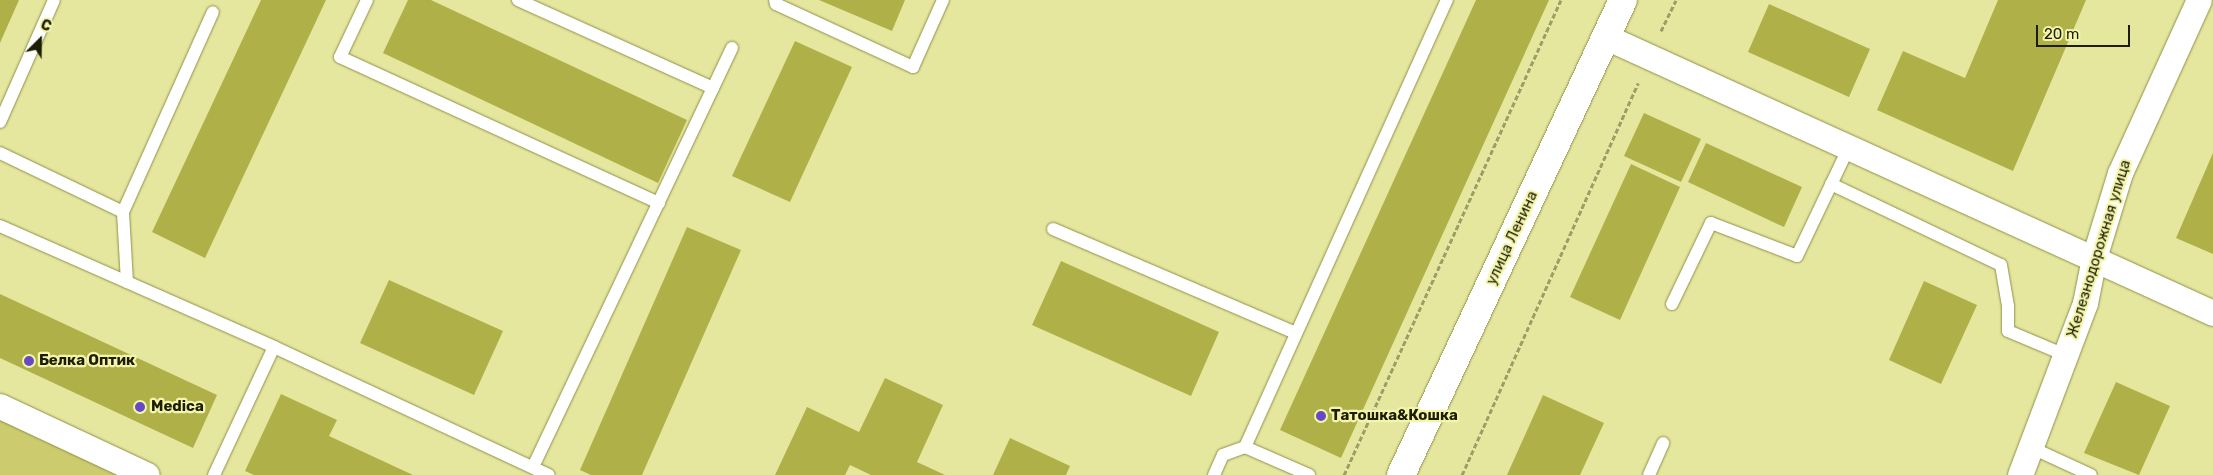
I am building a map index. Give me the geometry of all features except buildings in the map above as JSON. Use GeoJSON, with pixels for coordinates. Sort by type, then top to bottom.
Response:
{"type":"FeatureCollection","features":[{"type":"Feature","properties":{"kind":"street","name":"улица Ленина"},"geometry":{"type":"LineString","coordinates":[[1401,475],[1623,0]]}},
{"type":"Feature","properties":{"kind":"street","name":"Железнодорожная улица"},"geometry":{"type":"LineString","coordinates":[[2020,475],[2085,303],[2094,258],[2120,173],[2199,0]]}},
{"type":"Feature","properties":{"kind":"street"},"geometry":{"type":"LineString","coordinates":[[1606,37],[2213,313]]}},
{"type":"Feature","properties":{"kind":"street"},"geometry":{"type":"LineString","coordinates":[[0,406],[147,475]]}},
{"type":"Feature","properties":{"kind":"lane"},"geometry":{"type":"LineString","coordinates":[[0,122],[54,0]]}},
{"type":"Feature","properties":{"kind":"lane"},"geometry":{"type":"LineString","coordinates":[[367,0],[340,58],[659,203]]}},
{"type":"Feature","properties":{"kind":"lane"},"geometry":{"type":"LineString","coordinates":[[518,0],[713,88]]}},
{"type":"Feature","properties":{"kind":"lane"},"geometry":{"type":"LineString","coordinates":[[775,0],[776,4],[913,67],[943,0]]}},
{"type":"Feature","properties":{"kind":"lane"},"geometry":{"type":"LineString","coordinates":[[1245,447],[1447,0]]}},
{"type":"Feature","properties":{"kind":"lane"},"geometry":{"type":"LineString","coordinates":[[127,282],[123,212],[213,12]]}},
{"type":"Feature","properties":{"kind":"lane"},"geometry":{"type":"LineString","coordinates":[[533,467],[732,48]]}},
{"type":"Feature","properties":{"kind":"lane"},"geometry":{"type":"LineString","coordinates":[[1672,304],[1711,223],[1797,256],[1849,147]]}},
{"type":"Feature","properties":{"kind":"lane"},"geometry":{"type":"LineString","coordinates":[[0,154],[123,212]]}},
{"type":"Feature","properties":{"kind":"lane"},"geometry":{"type":"LineString","coordinates":[[1831,184],[2001,266],[2007,298],[2008,331],[2065,355]]}},
{"type":"Feature","properties":{"kind":"lane"},"geometry":{"type":"LineString","coordinates":[[0,226],[274,347],[549,475]]}},
{"type":"Feature","properties":{"kind":"lane"},"geometry":{"type":"LineString","coordinates":[[1053,229],[1296,333]]}},
{"type":"Feature","properties":{"kind":"lane"},"geometry":{"type":"LineString","coordinates":[[214,475],[274,347]]}},
{"type":"Feature","properties":{"kind":"lane"},"geometry":{"type":"LineString","coordinates":[[1649,475],[1663,443]]}},
{"type":"Feature","properties":{"kind":"lane"},"geometry":{"type":"LineString","coordinates":[[1214,475],[1223,455],[1245,447],[1309,475]]}},
{"type":"Feature","properties":{"kind":"lane"},"geometry":{"type":"LineString","coordinates":[[2030,447],[2091,475]]}},
{"type":"Feature","properties":{"kind":"path"},"geometry":{"type":"LineString","coordinates":[[1344,475],[1561,0]]}},
{"type":"Feature","properties":{"kind":"path"},"geometry":{"type":"LineString","coordinates":[[1462,475],[1676,0]]}},
{"type":"Feature","properties":{"kind":"shaded area"},"geometry":{"type":"Polygon","coordinates":[[[0,418],[122,475],[0,475],[0,418]]]}},
{"type":"Feature","properties":{"kind":"place","name":"Белка Оптик"},"geometry":{"type":"Point","coordinates":[29,361]}},
{"type":"Feature","properties":{"kind":"place","name":"Mеdica"},"geometry":{"type":"Point","coordinates":[140,407]}},
{"type":"Feature","properties":{"kind":"place","name":"Татошка&Кошка"},"geometry":{"type":"Point","coordinates":[1321,416]}}]}
